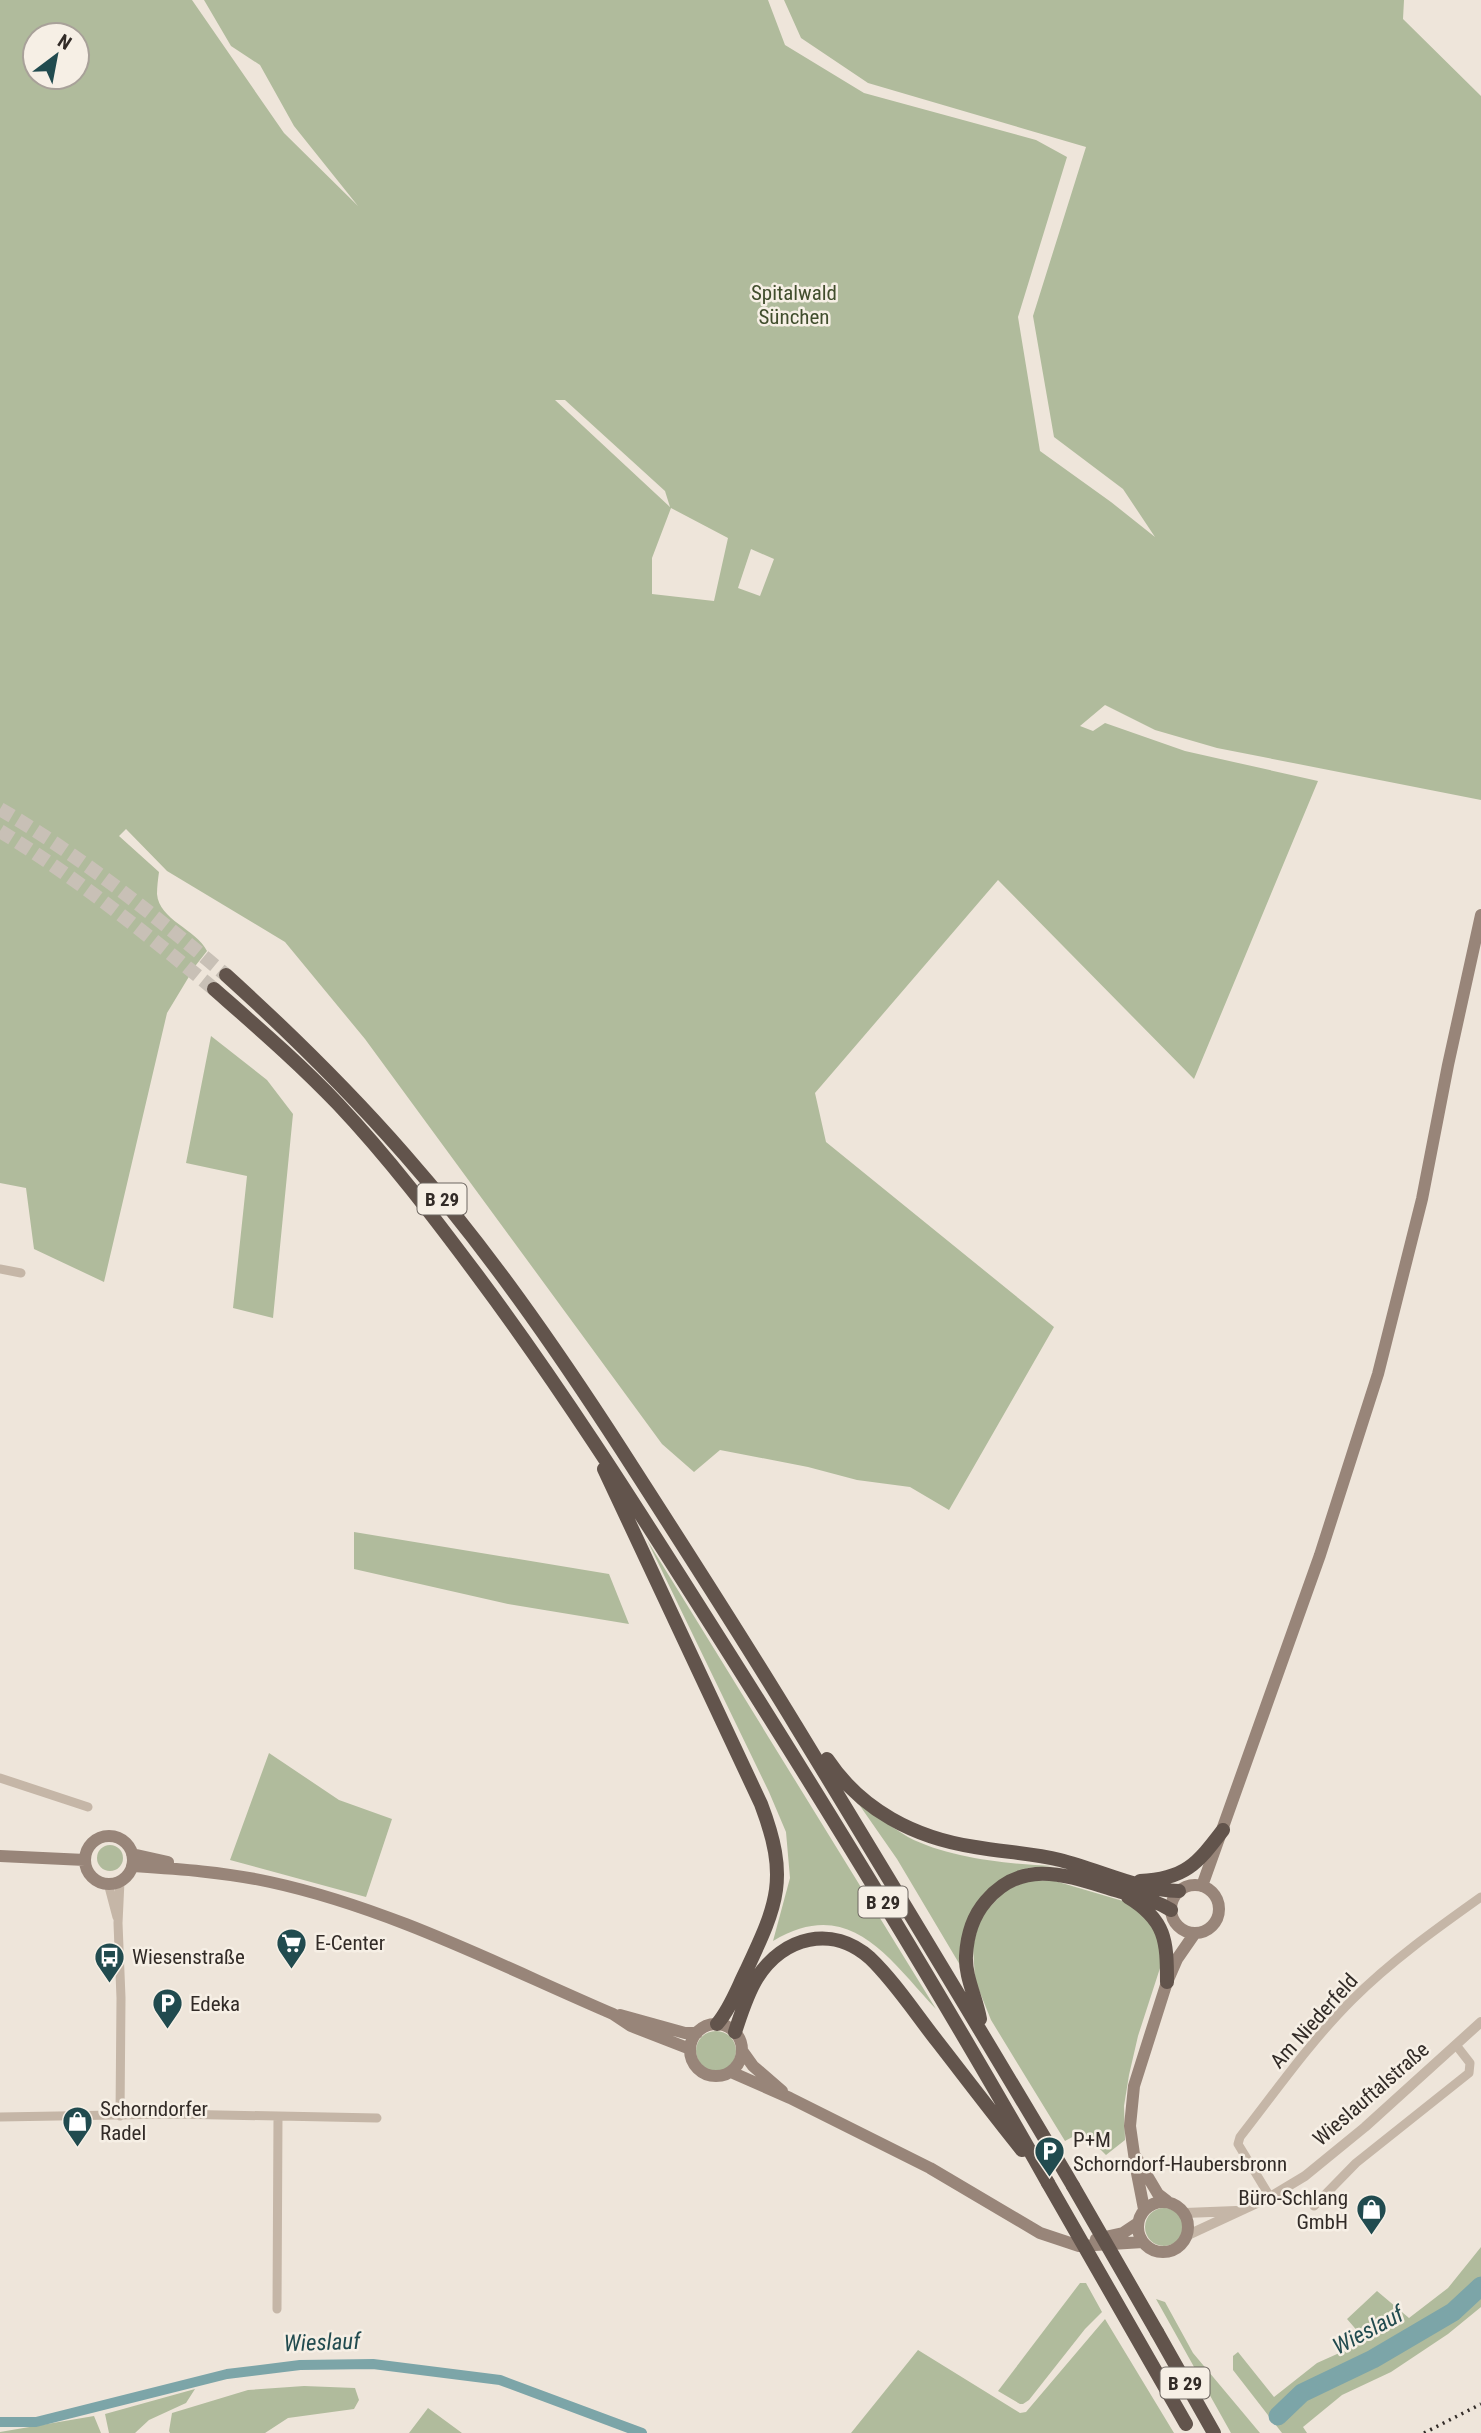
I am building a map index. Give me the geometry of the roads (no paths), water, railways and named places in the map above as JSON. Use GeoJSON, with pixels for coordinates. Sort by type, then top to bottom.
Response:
{"type":"FeatureCollection","features":[{"type":"Feature","properties":{"kind":"highway","name":"B 29"},"geometry":{"type":"LineString","coordinates":[[226,975],[346,1090],[407,1156],[465,1226],[589,1399],[756,1659],[982,2030],[1213,2433]]}},
{"type":"Feature","properties":{"kind":"highway","name":"B 29"},"geometry":{"type":"LineString","coordinates":[[214,989],[268,1035],[338,1105],[429,1210],[530,1346],[597,1444],[775,1726],[996,2091],[1191,2433]]}},
{"type":"Feature","properties":{"kind":"highway"},"geometry":{"type":"LineString","coordinates":[[597,1444],[603,1467],[761,1804],[777,1853],[776,1895],[771,1915],[739,1985],[717,2024]]}},
{"type":"Feature","properties":{"kind":"highway"},"geometry":{"type":"LineString","coordinates":[[794,1722],[813,1738],[838,1775],[865,1801],[894,1822],[932,1838],[973,1847],[1055,1858],[1171,1910]]}},
{"type":"Feature","properties":{"kind":"highway"},"geometry":{"type":"LineString","coordinates":[[1119,1885],[1177,1876],[1199,1861],[1223,1830]]}},
{"type":"Feature","properties":{"kind":"highway"},"geometry":{"type":"LineString","coordinates":[[982,2030],[967,1971],[966,1955],[974,1918],[992,1894],[1018,1876],[1036,1873],[1179,1891]]}},
{"type":"Feature","properties":{"kind":"highway"},"geometry":{"type":"LineString","coordinates":[[1119,1885],[1156,1919],[1167,1949],[1167,1983]]}},
{"type":"Feature","properties":{"kind":"highway"},"geometry":{"type":"LineString","coordinates":[[735,2032],[757,1979],[771,1960],[798,1941],[826,1938],[851,1944],[869,1958],[893,1984],[1048,2183]]}},
{"type":"Feature","properties":{"kind":"main road"},"geometry":{"type":"LineString","coordinates":[[1202,1886],[1320,1555],[1378,1374],[1422,1199],[1481,915]]}},
{"type":"Feature","properties":{"kind":"main road"},"geometry":{"type":"LineString","coordinates":[[110,1836],[124,1841],[132,1860],[125,1877],[114,1882],[101,1882],[90,1873],[86,1856],[96,1840],[110,1836]]}},
{"type":"Feature","properties":{"kind":"main road"},"geometry":{"type":"LineString","coordinates":[[6,1856],[86,1856]]}},
{"type":"Feature","properties":{"kind":"main road"},"geometry":{"type":"LineString","coordinates":[[132,1860],[271,1882],[397,1920],[690,2049]]}},
{"type":"Feature","properties":{"kind":"main road"},"geometry":{"type":"LineString","coordinates":[[1177,1959],[1178,1926],[1171,1910],[1174,1896],[1190,1886],[1202,1886],[1214,1895],[1219,1909],[1209,1928],[1195,1933],[1178,1926]]}},
{"type":"Feature","properties":{"kind":"main road"},"geometry":{"type":"LineString","coordinates":[[1064,2241],[1102,2238],[1123,2233],[1138,2224],[1144,2209],[1130,2126],[1134,2086],[1167,1983],[1177,1959],[1195,1933]]}},
{"type":"Feature","properties":{"kind":"main road"},"geometry":{"type":"LineString","coordinates":[[613,2014],[633,2017],[685,2033],[697,2033]]}},
{"type":"Feature","properties":{"kind":"main road"},"geometry":{"type":"LineString","coordinates":[[743,2052],[737,2067],[731,2072],[715,2076],[700,2071],[690,2049],[697,2033],[706,2026],[724,2025],[740,2038],[743,2052],[753,2066],[790,2098]]}},
{"type":"Feature","properties":{"kind":"main road"},"geometry":{"type":"LineString","coordinates":[[731,2072],[790,2098],[930,2168],[1040,2233],[1079,2246],[1143,2242],[1138,2224]]}},
{"type":"Feature","properties":{"kind":"main road"},"geometry":{"type":"LineString","coordinates":[[1133,2154],[1158,2194],[1167,2202]]}},
{"type":"Feature","properties":{"kind":"main road"},"geometry":{"type":"LineString","coordinates":[[1144,2209],[1152,2204],[1174,2204],[1185,2213],[1188,2235]]}},
{"type":"Feature","properties":{"kind":"main road","name":"Wieslauftalstraße"},"geometry":{"type":"LineString","coordinates":[[1143,2242],[1156,2251],[1164,2252],[1177,2248],[1188,2235]]}},
{"type":"Feature","properties":{"kind":"street"},"geometry":{"type":"LineString","coordinates":[[0,1269],[20,1273]]}},
{"type":"Feature","properties":{"kind":"street"},"geometry":{"type":"LineString","coordinates":[[0,1778],[88,1807]]}},
{"type":"Feature","properties":{"kind":"street"},"geometry":{"type":"LineString","coordinates":[[114,1882],[121,1997],[120,2116]]}},
{"type":"Feature","properties":{"kind":"street","name":"Am Niederfeld"},"geometry":{"type":"LineString","coordinates":[[1270,2197],[1238,2144],[1240,2137],[1282,2082],[1352,2000],[1418,1942],[1481,1897]]}},
{"type":"Feature","properties":{"kind":"street","name":"Wieslauftalstraße"},"geometry":{"type":"LineString","coordinates":[[1188,2235],[1225,2220],[1236,2211],[1270,2197],[1305,2176],[1366,2127],[1481,2021]]}},
{"type":"Feature","properties":{"kind":"street","name":"Wieslauftalstraße"},"geometry":{"type":"LineString","coordinates":[[1314,2206],[1356,2163],[1469,2073],[1470,2063],[1456,2045]]}},
{"type":"Feature","properties":{"kind":"street"},"geometry":{"type":"LineString","coordinates":[[0,2117],[172,2114],[377,2118]]}},
{"type":"Feature","properties":{"kind":"street"},"geometry":{"type":"LineString","coordinates":[[277,2309],[278,2116]]}},
{"type":"Feature","properties":{"kind":"street","name":"Wieslauftalstraße"},"geometry":{"type":"LineString","coordinates":[[1185,2213],[1194,2215],[1224,2210],[1236,2211]]}},
{"type":"Feature","properties":{"kind":"waterway","name":"Wieslauf"},"geometry":{"type":"LineString","coordinates":[[1278,2416],[1302,2393],[1373,2359],[1453,2312],[1481,2286]]}},
{"type":"Feature","properties":{"kind":"waterway","name":"Wieslauf"},"geometry":{"type":"LineString","coordinates":[[0,2422],[36,2422],[227,2374],[300,2365],[373,2364],[500,2380],[642,2433]]}},
{"type":"Feature","properties":{"kind":"tunnel"},"geometry":{"type":"LineString","coordinates":[[0,809],[88,866],[226,975]]}},
{"type":"Feature","properties":{"kind":"tunnel"},"geometry":{"type":"LineString","coordinates":[[0,831],[83,886],[214,989]]}},
{"type":"Feature","properties":{"kind":"railway"},"geometry":{"type":"LineString","coordinates":[[1424,2433],[1481,2404]]}},
{"type":"Feature","properties":{"kind":"place","name":"E-Center"},"geometry":{"type":"Point","coordinates":[292,1970]}},
{"type":"Feature","properties":{"kind":"place","name":"Wiesenstraße"},"geometry":{"type":"Point","coordinates":[109,1984]}},
{"type":"Feature","properties":{"kind":"place","name":"Edeka"},"geometry":{"type":"Point","coordinates":[167,2031]}},
{"type":"Feature","properties":{"kind":"place","name":"Schorndorfer Radel"},"geometry":{"type":"Point","coordinates":[77,2148]}},
{"type":"Feature","properties":{"kind":"place","name":"P+M Schorndorf-Haubersbronn"},"geometry":{"type":"Point","coordinates":[1050,2179]}},
{"type":"Feature","properties":{"kind":"place","name":"Büro-Schlang GmbH"},"geometry":{"type":"Point","coordinates":[1371,2237]}},
{"type":"Feature","properties":{"kind":"park label","name":"Spitalwald Sünchen"},"geometry":{"type":"Point","coordinates":[794,305]}}]}
